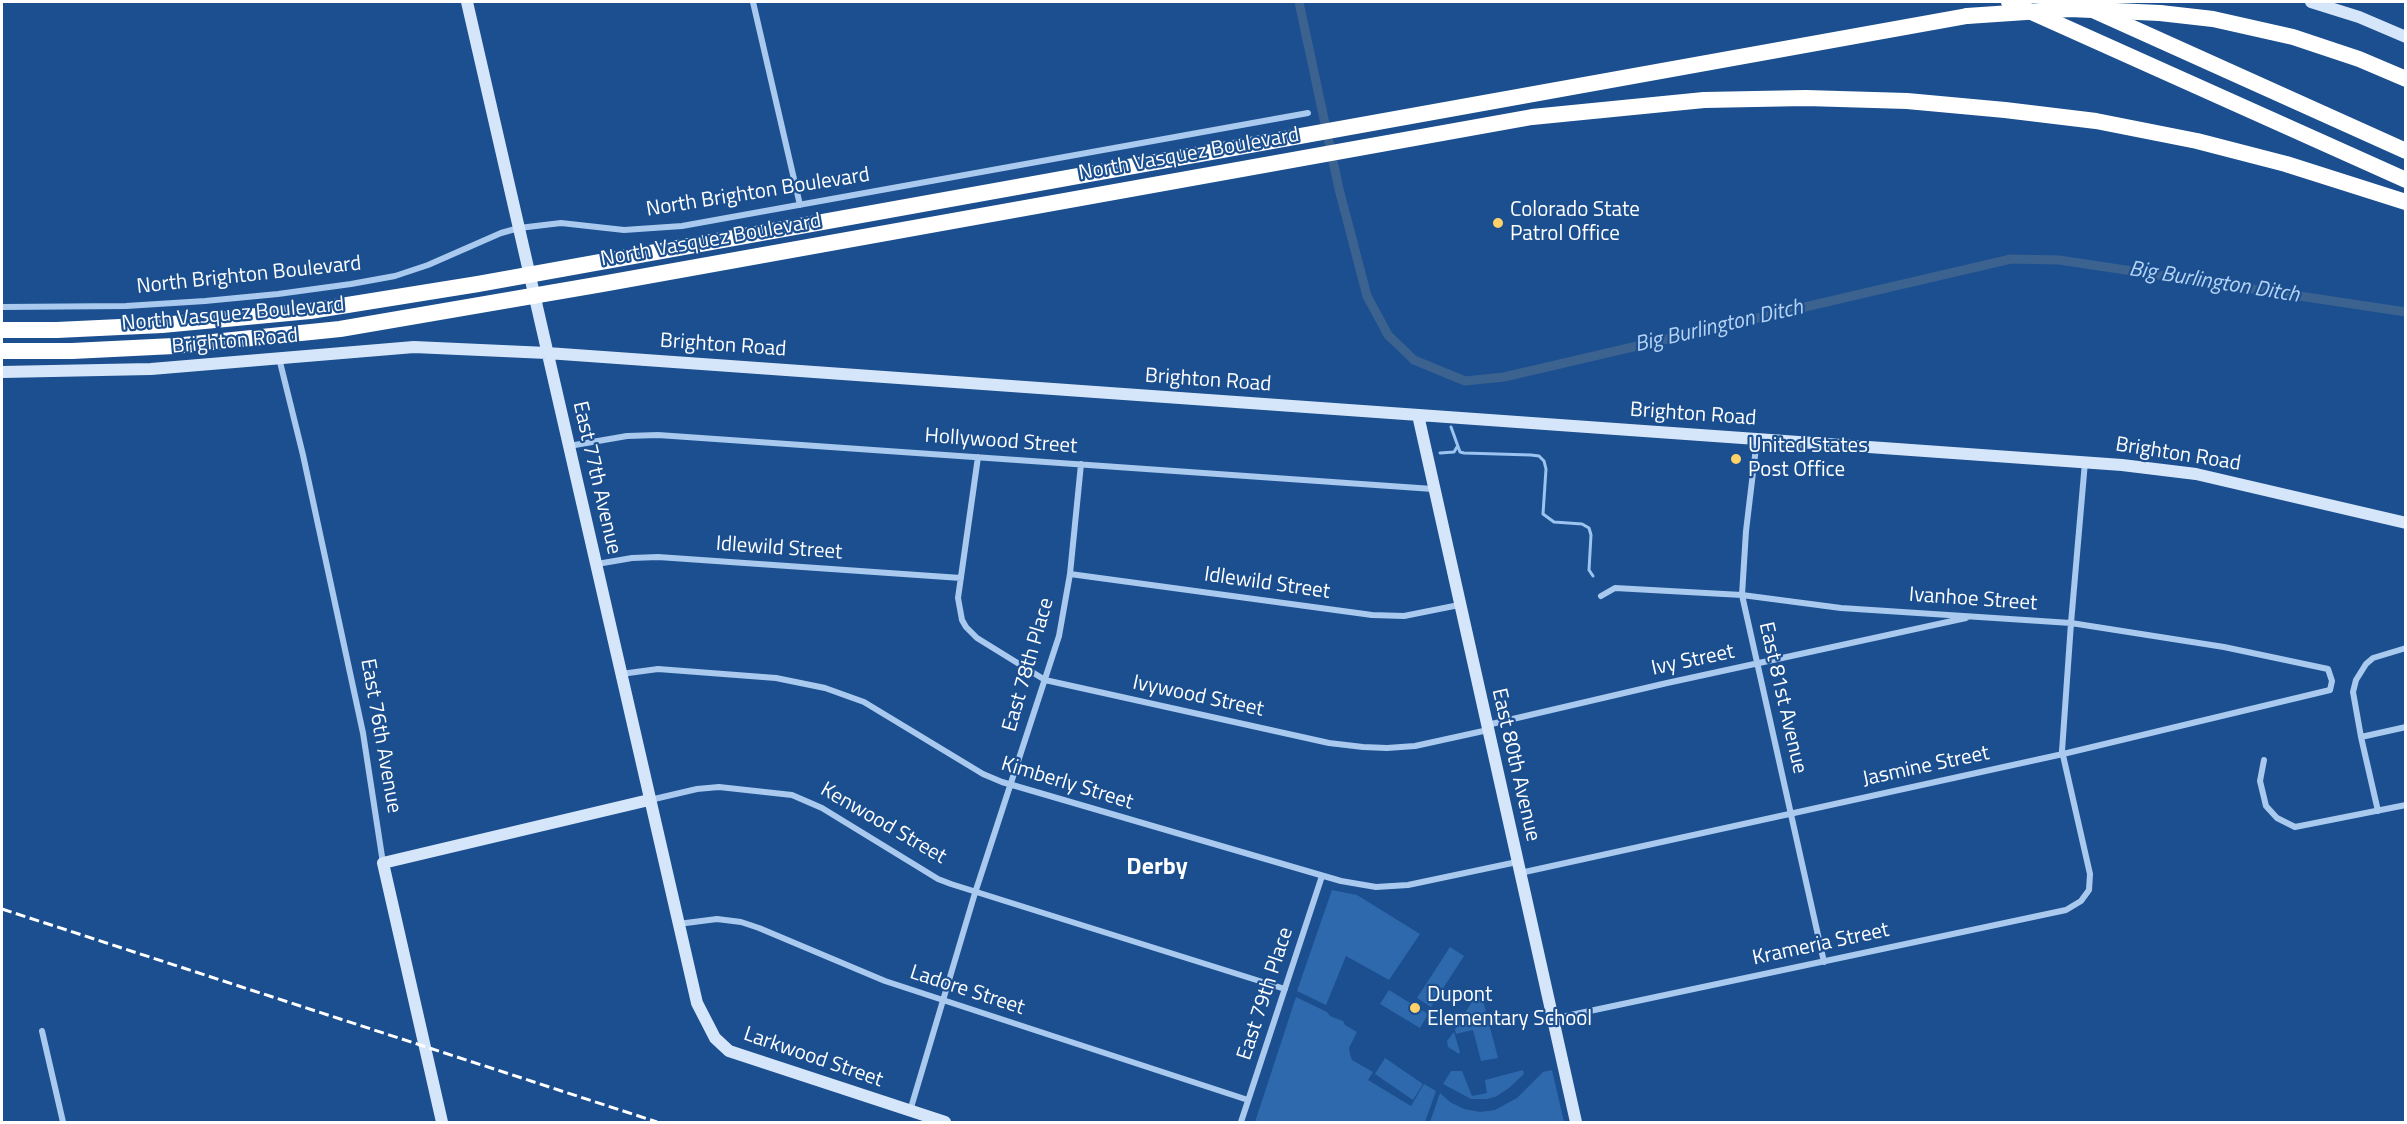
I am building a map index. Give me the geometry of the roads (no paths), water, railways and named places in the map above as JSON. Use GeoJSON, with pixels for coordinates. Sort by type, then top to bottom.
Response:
{"type":"FeatureCollection","features":[{"type":"Feature","properties":{"kind":"highway"},"geometry":{"type":"LineString","coordinates":[[2009,2],[2406,180]]}},
{"type":"Feature","properties":{"kind":"highway"},"geometry":{"type":"LineString","coordinates":[[2073,2],[2406,151]]}},
{"type":"Feature","properties":{"kind":"highway","name":"North Vasquez Boulevard"},"geometry":{"type":"LineString","coordinates":[[2,330],[162,325],[299,312],[529,274],[1967,16],[2070,9],[2160,13],[2213,20],[2293,37],[2359,59],[2406,79]]}},
{"type":"Feature","properties":{"kind":"highway","name":"North Vasquez Boulevard"},"geometry":{"type":"LineString","coordinates":[[2,351],[72,351],[174,346],[271,338],[389,321],[1532,117],[1704,100],[1806,98],[1907,101],[2096,121],[2197,141],[2286,164],[2406,202]]}},
{"type":"Feature","properties":{"kind":"highway"},"geometry":{"type":"LineString","coordinates":[[1421,113],[1424,136]]}},
{"type":"Feature","properties":{"kind":"street","name":"East 77th Avenue"},"geometry":{"type":"LineString","coordinates":[[467,2],[686,962]]}},
{"type":"Feature","properties":{"kind":"street"},"geometry":{"type":"LineString","coordinates":[[753,2],[800,205]]}},
{"type":"Feature","properties":{"kind":"street"},"geometry":{"type":"LineString","coordinates":[[2311,2],[2359,17],[2406,37]]}},
{"type":"Feature","properties":{"kind":"street","name":"North Brighton Boulevard"},"geometry":{"type":"LineString","coordinates":[[2,307],[116,306],[195,302],[351,284],[395,276],[501,233],[519,228],[561,223],[624,230],[664,228],[1308,113]]}},
{"type":"Feature","properties":{"kind":"street","name":"Brighton Road"},"geometry":{"type":"LineString","coordinates":[[2,372],[140,369],[414,346],[547,353],[2085,462],[2196,474],[2406,524]]}},
{"type":"Feature","properties":{"kind":"street","name":"East 76th Avenue"},"geometry":{"type":"LineString","coordinates":[[279,357],[363,733],[383,863],[442,1122]]}},
{"type":"Feature","properties":{"kind":"street","name":"East 80th Avenue"},"geometry":{"type":"LineString","coordinates":[[1418,416],[1575,1122]]}},
{"type":"Feature","properties":{"kind":"street","name":"Hollywood Street"},"geometry":{"type":"LineString","coordinates":[[569,446],[627,436],[658,435],[1433,489]]}},
{"type":"Feature","properties":{"kind":"street","name":"East 81st Avenue"},"geometry":{"type":"LineString","coordinates":[[1757,438],[1746,531],[1742,595],[1824,962]]}},
{"type":"Feature","properties":{"kind":"street","name":"Ivywood Street"},"geometry":{"type":"LineString","coordinates":[[978,458],[959,605],[966,627],[978,638],[1045,680],[1318,740],[1363,747],[1415,746],[1487,728]]}},
{"type":"Feature","properties":{"kind":"street"},"geometry":{"type":"LineString","coordinates":[[2063,754],[2071,623],[2085,462]]}},
{"type":"Feature","properties":{"kind":"street","name":"East 78th Place"},"geometry":{"type":"LineString","coordinates":[[909,1111],[975,893],[1059,636],[1070,574],[1081,464]]}},
{"type":"Feature","properties":{"kind":"street","name":"Idlewild Street"},"geometry":{"type":"LineString","coordinates":[[596,565],[632,558],[658,557],[961,578]]}},
{"type":"Feature","properties":{"kind":"street","name":"Idlewild Street"},"geometry":{"type":"LineString","coordinates":[[1070,574],[1372,615],[1404,616],[1459,604]]}},
{"type":"Feature","properties":{"kind":"street","name":"Ivanhoe Street"},"geometry":{"type":"LineString","coordinates":[[1601,596],[1615,588],[1742,595],[1842,608],[2071,623],[2224,647],[2328,669],[2332,681]]}},
{"type":"Feature","properties":{"kind":"street","name":"Ivy Street"},"geometry":{"type":"LineString","coordinates":[[1487,728],[1756,664],[1977,616]]}},
{"type":"Feature","properties":{"kind":"street"},"geometry":{"type":"LineString","coordinates":[[2378,811],[2354,699],[2355,685],[2361,670],[2373,658],[2406,648]]}},
{"type":"Feature","properties":{"kind":"street","name":"Kimberly Street"},"geometry":{"type":"LineString","coordinates":[[620,674],[658,669],[776,678],[825,688],[864,702],[982,774],[1010,785],[1322,876],[1364,885],[1388,887],[1519,867]]}},
{"type":"Feature","properties":{"kind":"street","name":"Jasmine Street"},"geometry":{"type":"LineString","coordinates":[[1519,867],[1791,813],[2063,754],[2330,690],[2332,681]]}},
{"type":"Feature","properties":{"kind":"street"},"geometry":{"type":"LineString","coordinates":[[2361,737],[2406,727]]}},
{"type":"Feature","properties":{"kind":"street","name":"Krameria Street"},"geometry":{"type":"LineString","coordinates":[[1552,1019],[2066,910],[2081,901],[2089,890],[2090,874],[2063,754]]}},
{"type":"Feature","properties":{"kind":"street"},"geometry":{"type":"LineString","coordinates":[[2264,760],[2260,781],[2262,797],[2270,812],[2286,824],[2301,827],[2406,805]]}},
{"type":"Feature","properties":{"kind":"street","name":"Kenwood Street"},"geometry":{"type":"LineString","coordinates":[[383,863],[697,789],[719,787],[792,795],[837,816],[938,879],[975,893],[1285,988]]}},
{"type":"Feature","properties":{"kind":"street","name":"East 79th Place"},"geometry":{"type":"LineString","coordinates":[[1241,1122],[1322,876]]}},
{"type":"Feature","properties":{"kind":"street","name":"Ladore Street"},"geometry":{"type":"LineString","coordinates":[[678,924],[717,919],[741,922],[885,981],[1248,1100]]}},
{"type":"Feature","properties":{"kind":"street","name":"Larkwood Street"},"geometry":{"type":"LineString","coordinates":[[686,962],[698,1003],[705,1018],[719,1043],[729,1051],[945,1122]]}},
{"type":"Feature","properties":{"kind":"street"},"geometry":{"type":"LineString","coordinates":[[42,1031],[63,1122]]}},
{"type":"Feature","properties":{"kind":"waterway","name":"Big Burlington Ditch"},"geometry":{"type":"LineString","coordinates":[[1299,2],[1339,189],[1367,296],[1388,335],[1414,360],[1465,381],[1504,377],[2011,259],[2059,260],[2406,312]]}},
{"type":"Feature","properties":{"kind":"waterway"},"geometry":{"type":"LineString","coordinates":[[1451,427],[1460,452],[1531,455],[1539,456],[1544,461],[1546,469],[1543,514],[1554,522],[1582,524],[1589,528],[1591,535],[1589,570],[1593,576]]}},
{"type":"Feature","properties":{"kind":"waterway"},"geometry":{"type":"LineString","coordinates":[[1440,453],[1454,452],[1457,447]]}},
{"type":"Feature","properties":{"kind":"railway"},"geometry":{"type":"LineString","coordinates":[[2,909],[657,1122]]}},
{"type":"Feature","properties":{"kind":"place","name":"Colorado State Patrol Office"},"geometry":{"type":"Point","coordinates":[1498,223]}},
{"type":"Feature","properties":{"kind":"place","name":"United States Post Office"},"geometry":{"type":"Point","coordinates":[1736,459]}},
{"type":"Feature","properties":{"kind":"place","name":"Dupont Elementary School"},"geometry":{"type":"Point","coordinates":[1415,1008]}},
{"type":"Feature","properties":{"kind":"district","name":"Derby"},"geometry":{"type":"Point","coordinates":[1157,868]}}]}
